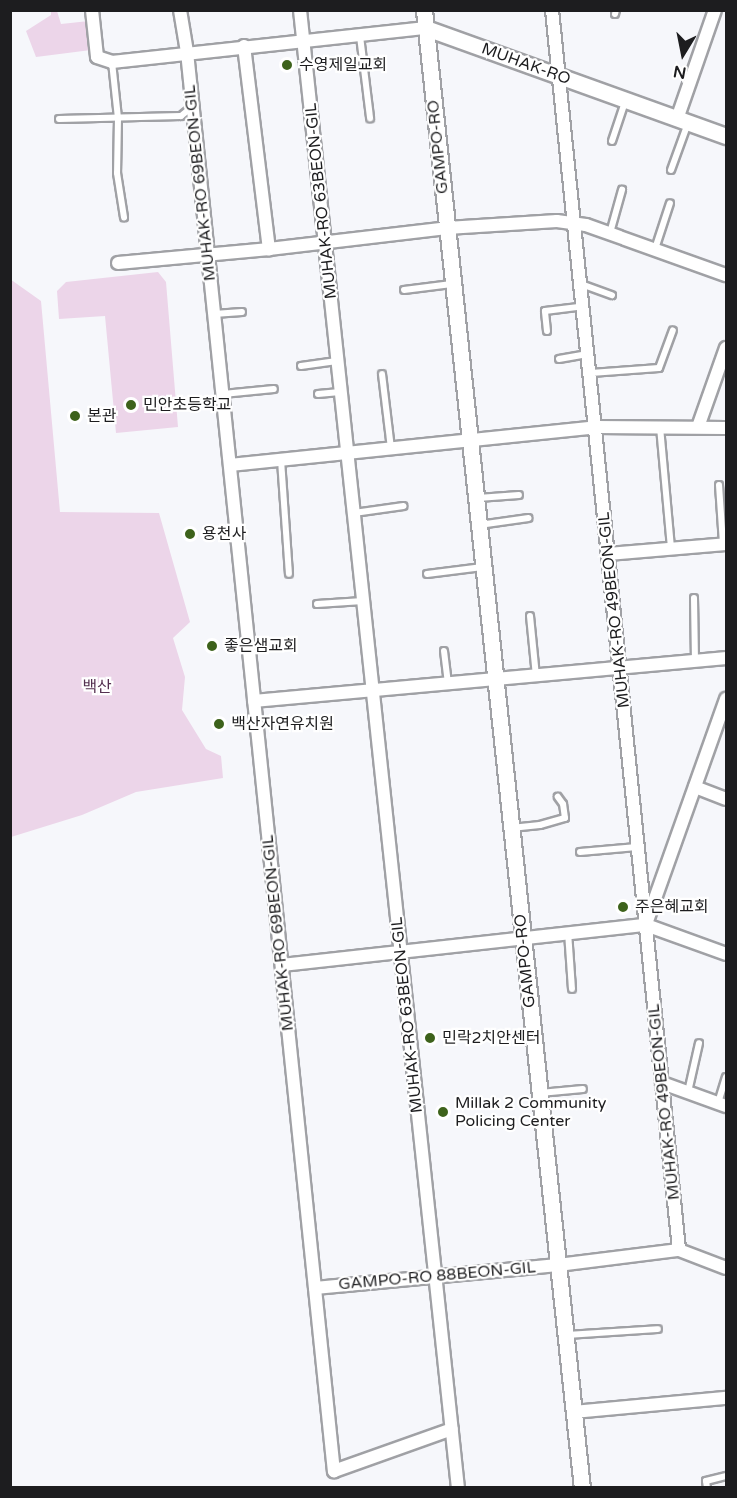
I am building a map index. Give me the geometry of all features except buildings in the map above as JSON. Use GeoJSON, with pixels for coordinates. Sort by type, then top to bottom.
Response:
{"type":"FeatureCollection","features":[{"type":"Feature","properties":{"kind":"street"},"geometry":{"type":"LineString","coordinates":[[92,10],[97,57],[112,62]]}},
{"type":"Feature","properties":{"kind":"street","name":"MUHAK-RO 69BEON-GIL"},"geometry":{"type":"LineString","coordinates":[[180,10],[187,52],[334,1471],[452,1429]]}},
{"type":"Feature","properties":{"kind":"street","name":"MUHAK-RO 63BEON-GIL"},"geometry":{"type":"LineString","coordinates":[[300,10],[458,1488]]}},
{"type":"Feature","properties":{"kind":"street","name":"GAMPO-RO"},"geometry":{"type":"LineString","coordinates":[[424,10],[582,1488]]}},
{"type":"Feature","properties":{"kind":"street","name":"MUHAK-RO 49BEON-GIL"},"geometry":{"type":"LineString","coordinates":[[552,10],[591,373],[679,1250]]}},
{"type":"Feature","properties":{"kind":"street"},"geometry":{"type":"LineString","coordinates":[[683,121],[715,10]]}},
{"type":"Feature","properties":{"kind":"street","name":"MUHAK-RO"},"geometry":{"type":"LineString","coordinates":[[112,62],[187,52],[426,28],[726,136]]}},
{"type":"Feature","properties":{"kind":"street"},"geometry":{"type":"LineString","coordinates":[[244,46],[269,249]]}},
{"type":"Feature","properties":{"kind":"street"},"geometry":{"type":"LineString","coordinates":[[118,263],[269,249],[447,228],[557,221],[575,223],[610,233],[726,275]]}},
{"type":"Feature","properties":{"kind":"street"},"geometry":{"type":"LineString","coordinates":[[698,427],[726,348]]}},
{"type":"Feature","properties":{"kind":"street"},"geometry":{"type":"LineString","coordinates":[[230,465],[596,427],[726,428]]}},
{"type":"Feature","properties":{"kind":"street"},"geometry":{"type":"LineString","coordinates":[[608,554],[725,545]]}},
{"type":"Feature","properties":{"kind":"street"},"geometry":{"type":"LineString","coordinates":[[254,701],[726,658]]}},
{"type":"Feature","properties":{"kind":"street"},"geometry":{"type":"LineString","coordinates":[[646,925],[726,699]]}},
{"type":"Feature","properties":{"kind":"street"},"geometry":{"type":"LineString","coordinates":[[695,787],[726,799]]}},
{"type":"Feature","properties":{"kind":"street"},"geometry":{"type":"LineString","coordinates":[[282,964],[646,925],[726,954]]}},
{"type":"Feature","properties":{"kind":"street"},"geometry":{"type":"LineString","coordinates":[[662,1083],[722,1105]]}},
{"type":"Feature","properties":{"kind":"street"},"geometry":{"type":"LineString","coordinates":[[679,1250],[726,1268]]}},
{"type":"Feature","properties":{"kind":"street","name":"GAMPO-RO 88BEON-GIL"},"geometry":{"type":"LineString","coordinates":[[315,1288],[558,1265],[679,1250]]}},
{"type":"Feature","properties":{"kind":"street"},"geometry":{"type":"LineString","coordinates":[[574,1412],[726,1398]]}},
{"type":"Feature","properties":{"kind":"lane"},"geometry":{"type":"LineString","coordinates":[[360,35],[370,118]]}},
{"type":"Feature","properties":{"kind":"lane"},"geometry":{"type":"LineString","coordinates":[[112,62],[118,118],[117,173],[124,217]]}},
{"type":"Feature","properties":{"kind":"lane"},"geometry":{"type":"LineString","coordinates":[[612,141],[626,100]]}},
{"type":"Feature","properties":{"kind":"lane"},"geometry":{"type":"LineString","coordinates":[[59,119],[181,116],[192,107]]}},
{"type":"Feature","properties":{"kind":"lane"},"geometry":{"type":"LineString","coordinates":[[671,170],[683,121]]}},
{"type":"Feature","properties":{"kind":"lane"},"geometry":{"type":"LineString","coordinates":[[610,233],[622,190]]}},
{"type":"Feature","properties":{"kind":"lane"},"geometry":{"type":"LineString","coordinates":[[655,249],[670,202]]}},
{"type":"Feature","properties":{"kind":"lane"},"geometry":{"type":"LineString","coordinates":[[404,290],[453,284]]}},
{"type":"Feature","properties":{"kind":"lane"},"geometry":{"type":"LineString","coordinates":[[581,284],[612,295]]}},
{"type":"Feature","properties":{"kind":"lane"},"geometry":{"type":"LineString","coordinates":[[547,331],[545,311],[584,306]]}},
{"type":"Feature","properties":{"kind":"lane"},"geometry":{"type":"LineString","coordinates":[[214,314],[242,312]]}},
{"type":"Feature","properties":{"kind":"lane"},"geometry":{"type":"LineString","coordinates":[[591,373],[659,368],[673,330]]}},
{"type":"Feature","properties":{"kind":"lane"},"geometry":{"type":"LineString","coordinates":[[559,359],[589,354]]}},
{"type":"Feature","properties":{"kind":"lane"},"geometry":{"type":"LineString","coordinates":[[301,366],[338,361]]}},
{"type":"Feature","properties":{"kind":"lane"},"geometry":{"type":"LineString","coordinates":[[382,374],[391,449]]}},
{"type":"Feature","properties":{"kind":"lane"},"geometry":{"type":"LineString","coordinates":[[222,394],[274,389]]}},
{"type":"Feature","properties":{"kind":"lane"},"geometry":{"type":"LineString","coordinates":[[318,394],[341,392]]}},
{"type":"Feature","properties":{"kind":"lane"},"geometry":{"type":"LineString","coordinates":[[660,427],[671,549]]}},
{"type":"Feature","properties":{"kind":"lane"},"geometry":{"type":"LineString","coordinates":[[281,460],[289,574]]}},
{"type":"Feature","properties":{"kind":"lane"},"geometry":{"type":"LineString","coordinates":[[718,485],[725,545]]}},
{"type":"Feature","properties":{"kind":"lane"},"geometry":{"type":"LineString","coordinates":[[476,499],[519,495]]}},
{"type":"Feature","properties":{"kind":"lane"},"geometry":{"type":"LineString","coordinates":[[354,513],[404,506]]}},
{"type":"Feature","properties":{"kind":"lane"},"geometry":{"type":"LineString","coordinates":[[479,525],[529,518]]}},
{"type":"Feature","properties":{"kind":"lane"},"geometry":{"type":"LineString","coordinates":[[427,574],[483,567]]}},
{"type":"Feature","properties":{"kind":"lane"},"geometry":{"type":"LineString","coordinates":[[694,598],[695,661]]}},
{"type":"Feature","properties":{"kind":"lane"},"geometry":{"type":"LineString","coordinates":[[317,604],[363,601]]}},
{"type":"Feature","properties":{"kind":"lane"},"geometry":{"type":"LineString","coordinates":[[530,616],[536,676]]}},
{"type":"Feature","properties":{"kind":"lane"},"geometry":{"type":"LineString","coordinates":[[444,651],[448,684]]}},
{"type":"Feature","properties":{"kind":"lane"},"geometry":{"type":"LineString","coordinates":[[511,828],[540,825],[565,818],[563,804],[558,797]]}},
{"type":"Feature","properties":{"kind":"lane"},"geometry":{"type":"LineString","coordinates":[[580,852],[638,847]]}},
{"type":"Feature","properties":{"kind":"lane"},"geometry":{"type":"LineString","coordinates":[[568,932],[572,989]]}},
{"type":"Feature","properties":{"kind":"lane"},"geometry":{"type":"LineString","coordinates":[[688,1092],[699,1043]]}},
{"type":"Feature","properties":{"kind":"lane"},"geometry":{"type":"LineString","coordinates":[[722,1105],[726,1077]]}},
{"type":"Feature","properties":{"kind":"lane"},"geometry":{"type":"LineString","coordinates":[[540,1093],[583,1089]]}},
{"type":"Feature","properties":{"kind":"lane"},"geometry":{"type":"LineString","coordinates":[[566,1335],[658,1329]]}},
{"type":"Feature","properties":{"kind":"lane"},"geometry":{"type":"LineString","coordinates":[[707,1488],[706,1481],[726,1476]]}},
{"type":"Feature","properties":{"kind":"green space"},"geometry":{"type":"Polygon","coordinates":[[[51,11],[57,11],[61,24],[89,21],[91,50],[36,57],[26,31],[51,15],[51,11]]]}},
{"type":"Feature","properties":{"kind":"green space"},"geometry":{"type":"Polygon","coordinates":[[[158,272],[166,282],[178,427],[116,433],[105,316],[59,319],[57,291],[66,282],[158,272]]]}},
{"type":"Feature","properties":{"kind":"green space","name":"백산"},"geometry":{"type":"Polygon","coordinates":[[[10,279],[41,301],[60,512],[159,513],[190,622],[173,638],[185,677],[182,710],[206,749],[221,756],[223,778],[136,792],[82,815],[11,837],[10,279]]]}},
{"type":"Feature","properties":{"kind":"place","name":"수영제일교회"},"geometry":{"type":"Point","coordinates":[287,65]}},
{"type":"Feature","properties":{"kind":"place","name":"민안초등학교"},"geometry":{"type":"Point","coordinates":[131,405]}},
{"type":"Feature","properties":{"kind":"place","name":"본관"},"geometry":{"type":"Point","coordinates":[75,416]}},
{"type":"Feature","properties":{"kind":"place","name":"용천사"},"geometry":{"type":"Point","coordinates":[190,534]}},
{"type":"Feature","properties":{"kind":"place","name":"좋은샘교회"},"geometry":{"type":"Point","coordinates":[212,646]}},
{"type":"Feature","properties":{"kind":"place","name":"백산자연유치원"},"geometry":{"type":"Point","coordinates":[219,724]}},
{"type":"Feature","properties":{"kind":"place","name":"주은혜교회"},"geometry":{"type":"Point","coordinates":[623,907]}},
{"type":"Feature","properties":{"kind":"place","name":"민락2치안센터"},"geometry":{"type":"Point","coordinates":[430,1038]}},
{"type":"Feature","properties":{"kind":"place","name":"Millak 2 Community Policing Center"},"geometry":{"type":"Point","coordinates":[443,1112]}}]}
